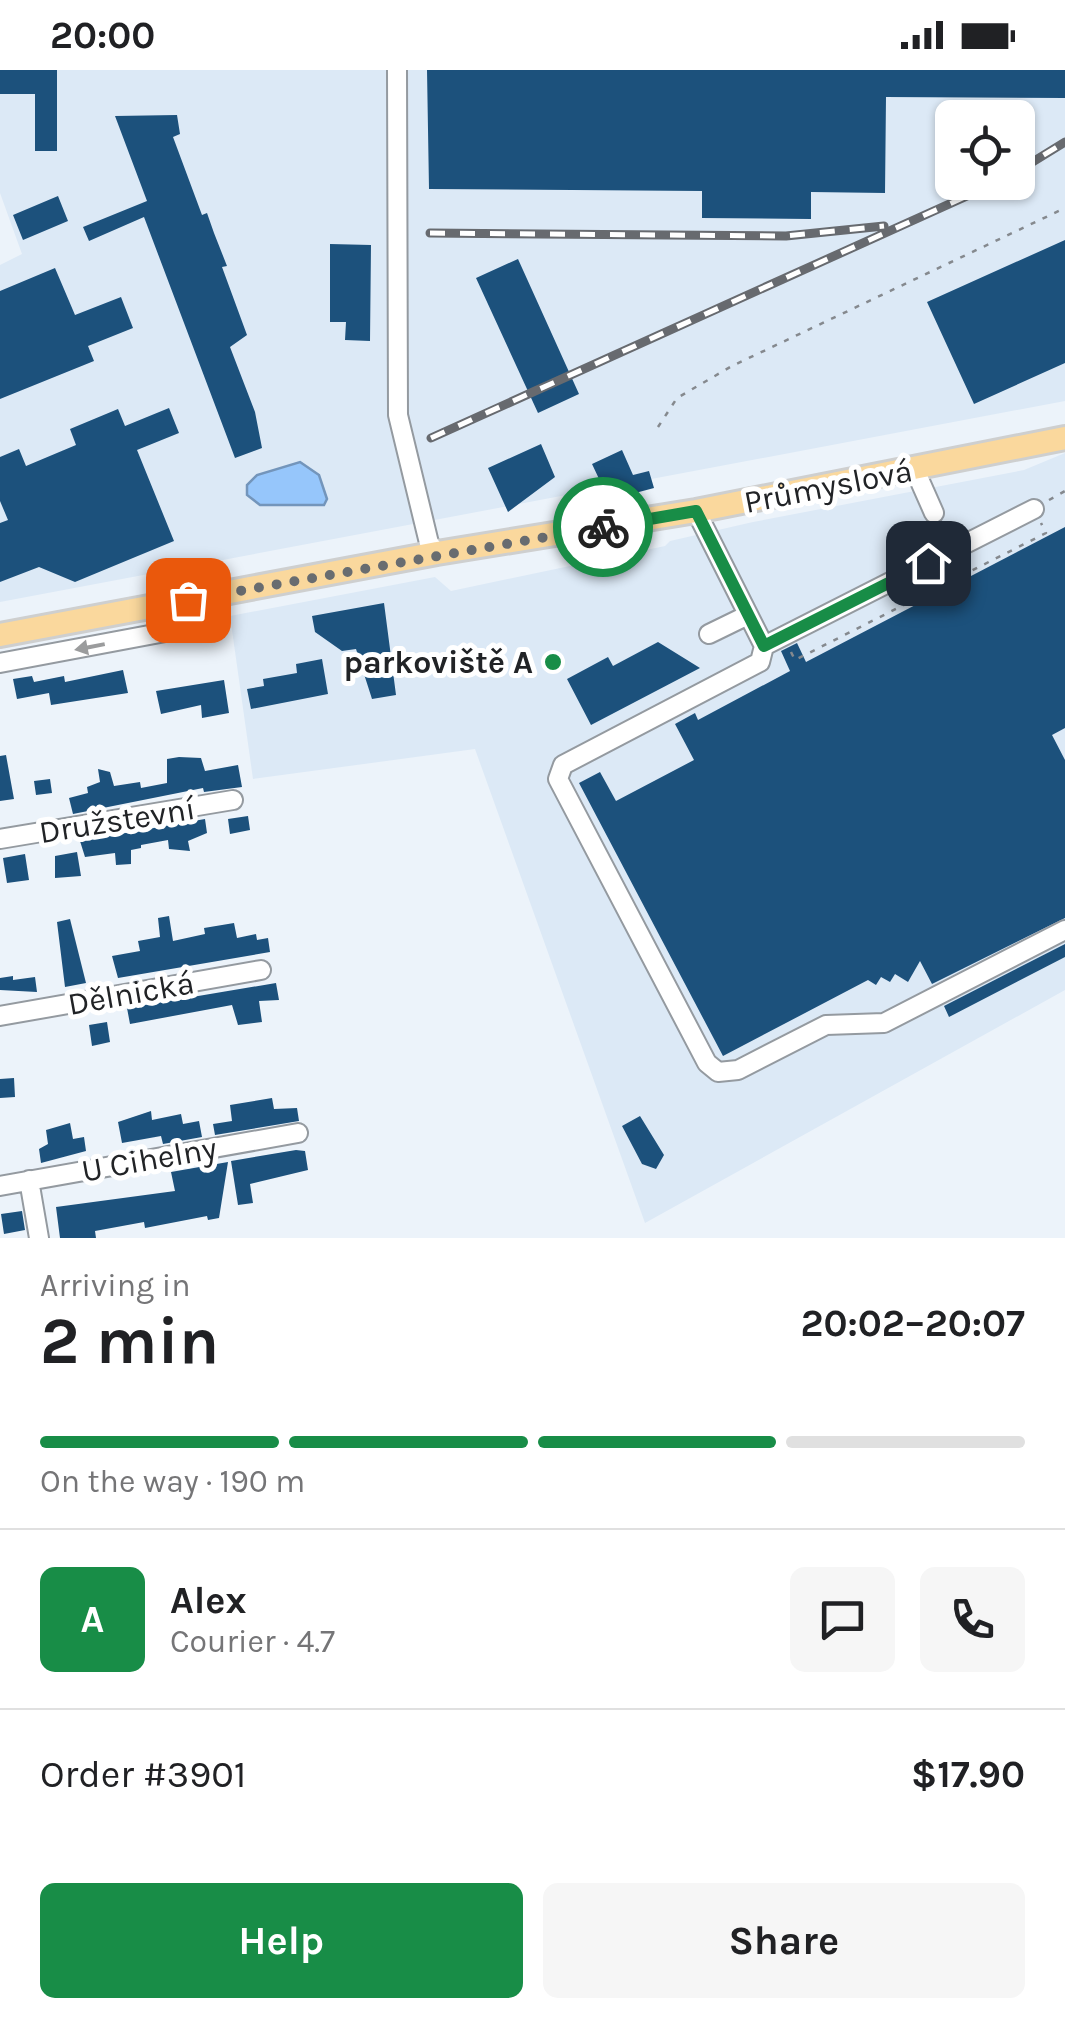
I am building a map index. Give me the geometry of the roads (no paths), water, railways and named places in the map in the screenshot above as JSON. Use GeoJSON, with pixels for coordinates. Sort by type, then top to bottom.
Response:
{"type":"FeatureCollection","features":[{"type":"Feature","properties":{"kind":"main road","name":"Průmyslová"},"geometry":{"type":"LineString","coordinates":[[0,635],[437,553],[696,511],[1065,438]]}},
{"type":"Feature","properties":{"kind":"street"},"geometry":{"type":"LineString","coordinates":[[398,70],[398,415],[429,543],[437,553]]}},
{"type":"Feature","properties":{"kind":"street"},"geometry":{"type":"LineString","coordinates":[[916,470],[934,513]]}},
{"type":"Feature","properties":{"kind":"street"},"geometry":{"type":"LineString","coordinates":[[764,646],[1034,508]]}},
{"type":"Feature","properties":{"kind":"street"},"geometry":{"type":"LineString","coordinates":[[696,511],[764,646],[760,662],[563,765],[558,779],[708,1062],[718,1072],[738,1070],[826,1025],[884,1023],[1065,930]]}},
{"type":"Feature","properties":{"kind":"street"},"geometry":{"type":"LineString","coordinates":[[0,664],[192,627],[188,600]]}},
{"type":"Feature","properties":{"kind":"street"},"geometry":{"type":"LineString","coordinates":[[709,634],[748,615]]}},
{"type":"Feature","properties":{"kind":"street","name":"Družstevní"},"geometry":{"type":"LineString","coordinates":[[0,839],[233,800]]}},
{"type":"Feature","properties":{"kind":"street","name":"Dělnická"},"geometry":{"type":"LineString","coordinates":[[0,1016],[262,970]]}},
{"type":"Feature","properties":{"kind":"street","name":"U Cihelny"},"geometry":{"type":"LineString","coordinates":[[0,1186],[298,1133]]}},
{"type":"Feature","properties":{"kind":"street"},"geometry":{"type":"LineString","coordinates":[[30,1180],[39,1238]]}},
{"type":"Feature","properties":{"kind":"water"},"geometry":{"type":"Polygon","coordinates":[[[300,462],[319,475],[327,499],[324,505],[260,505],[247,495],[247,485],[257,475],[300,462]]]}},
{"type":"Feature","properties":{"kind":"railway"},"geometry":{"type":"LineString","coordinates":[[1035,161],[1065,142]]}},
{"type":"Feature","properties":{"kind":"railway"},"geometry":{"type":"LineString","coordinates":[[431,438],[958,200]]}},
{"type":"Feature","properties":{"kind":"railway"},"geometry":{"type":"LineString","coordinates":[[430,233],[786,236],[884,226]]}},
{"type":"Feature","properties":{"kind":"place","name":"parkoviště A"},"geometry":{"type":"Point","coordinates":[553,662]}}]}
